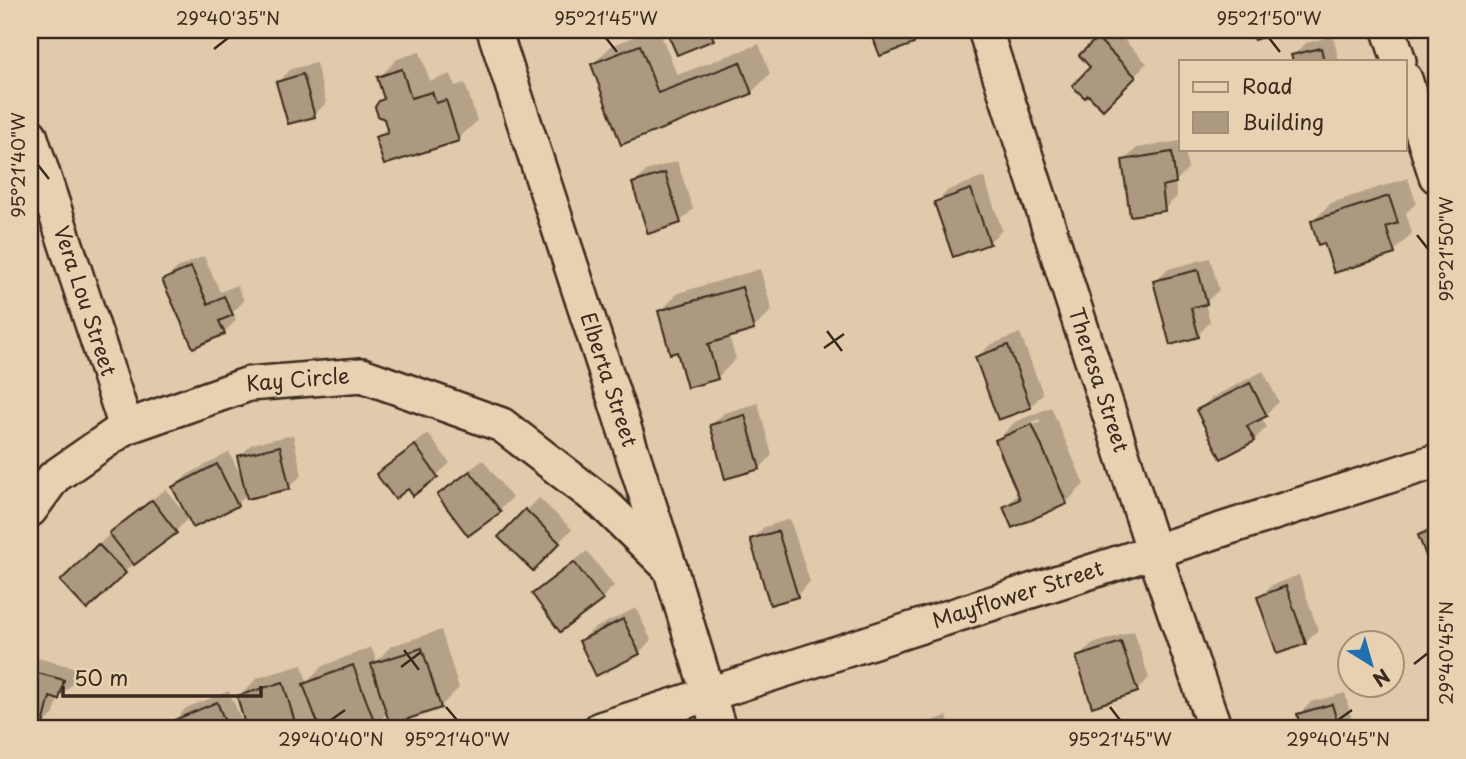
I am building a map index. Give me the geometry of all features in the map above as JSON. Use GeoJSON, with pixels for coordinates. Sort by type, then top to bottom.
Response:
{"type":"FeatureCollection","features":[{"type":"Feature","properties":{"kind":"street","name":"Elberta Street"},"geometry":{"type":"LineString","coordinates":[[494,30],[670,568],[719,729]]}},
{"type":"Feature","properties":{"kind":"street","name":"Theresa Street"},"geometry":{"type":"LineString","coordinates":[[985,30],[1154,552],[1215,729]]}},
{"type":"Feature","properties":{"kind":"street"},"geometry":{"type":"LineString","coordinates":[[1389,30],[1399,60]]}},
{"type":"Feature","properties":{"kind":"street"},"geometry":{"type":"LineString","coordinates":[[1406,82],[1436,176]]}},
{"type":"Feature","properties":{"kind":"street","name":"Vera Lou Street"},"geometry":{"type":"LineString","coordinates":[[30,135],[126,427]]}},
{"type":"Feature","properties":{"kind":"street","name":"Kay Circle"},"geometry":{"type":"LineString","coordinates":[[30,510],[54,477],[126,427],[249,384],[362,374],[502,425],[603,502],[670,568]]}},
{"type":"Feature","properties":{"kind":"street","name":"Mayflower Street"},"geometry":{"type":"LineString","coordinates":[[600,729],[1436,461]]}},
{"type":"Feature","properties":{"kind":"building"},"geometry":{"type":"Polygon","coordinates":[[[666,30],[709,30],[714,40],[677,55],[666,30]]]}},
{"type":"Feature","properties":{"kind":"building"},"geometry":{"type":"Polygon","coordinates":[[[870,30],[909,30],[914,44],[880,56],[870,30]]]}},
{"type":"Feature","properties":{"kind":"building"},"geometry":{"type":"Polygon","coordinates":[[[1250,30],[1282,30],[1254,40],[1250,30]]]}},
{"type":"Feature","properties":{"kind":"building"},"geometry":{"type":"Polygon","coordinates":[[[1097,38],[1136,77],[1103,110],[1088,95],[1085,98],[1072,86],[1090,67],[1079,55],[1097,38]]]}},
{"type":"Feature","properties":{"kind":"building"},"geometry":{"type":"Polygon","coordinates":[[[640,45],[658,93],[740,62],[752,94],[621,145],[591,64],[640,45]]]}},
{"type":"Feature","properties":{"kind":"building"},"geometry":{"type":"Polygon","coordinates":[[[1321,48],[1324,60],[1293,60],[1291,55],[1321,48]]]}},
{"type":"Feature","properties":{"kind":"building"},"geometry":{"type":"Polygon","coordinates":[[[402,69],[411,98],[432,92],[436,103],[446,100],[459,141],[384,165],[375,137],[388,133],[384,119],[378,116],[375,107],[384,99],[377,77],[402,69]]]}},
{"type":"Feature","properties":{"kind":"building"},"geometry":{"type":"Polygon","coordinates":[[[303,74],[315,117],[288,124],[276,82],[303,74]]]}},
{"type":"Feature","properties":{"kind":"building"},"geometry":{"type":"Polygon","coordinates":[[[1172,152],[1176,183],[1162,186],[1165,211],[1130,216],[1122,160],[1172,152]]]}},
{"type":"Feature","properties":{"kind":"building"},"geometry":{"type":"Polygon","coordinates":[[[665,173],[681,223],[648,234],[632,183],[665,173]]]}},
{"type":"Feature","properties":{"kind":"building"},"geometry":{"type":"Polygon","coordinates":[[[971,189],[990,244],[953,257],[934,202],[971,189]]]}},
{"type":"Feature","properties":{"kind":"building"},"geometry":{"type":"Polygon","coordinates":[[[1389,196],[1398,223],[1386,227],[1395,254],[1334,273],[1324,243],[1318,245],[1311,221],[1389,196]]]}},
{"type":"Feature","properties":{"kind":"building"},"geometry":{"type":"Polygon","coordinates":[[[191,267],[208,304],[224,296],[233,315],[219,321],[225,334],[193,348],[162,280],[191,267]]]}},
{"type":"Feature","properties":{"kind":"building"},"geometry":{"type":"Polygon","coordinates":[[[1198,270],[1207,304],[1191,308],[1199,337],[1170,345],[1153,281],[1198,270]]]}},
{"type":"Feature","properties":{"kind":"building"},"geometry":{"type":"Polygon","coordinates":[[[742,287],[754,330],[708,344],[718,379],[687,388],[677,352],[670,354],[658,311],[742,287]]]}},
{"type":"Feature","properties":{"kind":"building"},"geometry":{"type":"Polygon","coordinates":[[[1008,345],[1031,408],[998,420],[975,357],[1008,345]]]}},
{"type":"Feature","properties":{"kind":"building"},"geometry":{"type":"Polygon","coordinates":[[[1250,383],[1267,416],[1247,426],[1255,441],[1221,459],[1196,410],[1250,383]]]}},
{"type":"Feature","properties":{"kind":"building"},"geometry":{"type":"Polygon","coordinates":[[[745,415],[760,469],[725,479],[710,425],[745,415]]]}},
{"type":"Feature","properties":{"kind":"building"},"geometry":{"type":"Polygon","coordinates":[[[1032,424],[1067,504],[1012,528],[1003,507],[1020,499],[995,440],[1032,424]]]}},
{"type":"Feature","properties":{"kind":"building"},"geometry":{"type":"Polygon","coordinates":[[[415,445],[438,477],[413,496],[408,489],[395,499],[376,474],[415,445]]]}},
{"type":"Feature","properties":{"kind":"building"},"geometry":{"type":"Polygon","coordinates":[[[280,446],[290,489],[247,499],[237,456],[280,446]]]}},
{"type":"Feature","properties":{"kind":"building"},"geometry":{"type":"Polygon","coordinates":[[[217,464],[238,506],[193,528],[172,487],[217,464]]]}},
{"type":"Feature","properties":{"kind":"building"},"geometry":{"type":"Polygon","coordinates":[[[470,471],[501,512],[468,536],[437,495],[470,471]]]}},
{"type":"Feature","properties":{"kind":"building"},"geometry":{"type":"Polygon","coordinates":[[[152,500],[177,533],[134,565],[109,533],[152,500]]]}},
{"type":"Feature","properties":{"kind":"building"},"geometry":{"type":"Polygon","coordinates":[[[525,509],[560,543],[533,571],[498,537],[525,509]]]}},
{"type":"Feature","properties":{"kind":"building"},"geometry":{"type":"Polygon","coordinates":[[[1436,528],[1436,573],[1433,574],[1418,535],[1436,528]]]}},
{"type":"Feature","properties":{"kind":"building"},"geometry":{"type":"Polygon","coordinates":[[[778,531],[798,597],[770,605],[750,539],[778,531]]]}},
{"type":"Feature","properties":{"kind":"building"},"geometry":{"type":"Polygon","coordinates":[[[98,544],[126,573],[87,610],[60,581],[98,544]]]}},
{"type":"Feature","properties":{"kind":"building"},"geometry":{"type":"Polygon","coordinates":[[[574,562],[603,600],[560,632],[532,594],[574,562]]]}},
{"type":"Feature","properties":{"kind":"building"},"geometry":{"type":"Polygon","coordinates":[[[1286,586],[1306,644],[1277,654],[1257,597],[1286,586]]]}},
{"type":"Feature","properties":{"kind":"building"},"geometry":{"type":"Polygon","coordinates":[[[623,619],[640,654],[596,676],[579,641],[623,619]]]}},
{"type":"Feature","properties":{"kind":"building"},"geometry":{"type":"Polygon","coordinates":[[[1121,642],[1138,692],[1092,707],[1076,657],[1121,642]]]}},
{"type":"Feature","properties":{"kind":"building"},"geometry":{"type":"Polygon","coordinates":[[[422,648],[441,708],[390,725],[371,664],[422,648]]]}},
{"type":"Feature","properties":{"kind":"building"},"geometry":{"type":"Polygon","coordinates":[[[353,665],[376,726],[368,729],[320,729],[303,684],[353,665]]]}},
{"type":"Feature","properties":{"kind":"building"},"geometry":{"type":"Polygon","coordinates":[[[30,671],[64,680],[59,700],[50,697],[42,728],[30,725],[30,671]]]}},
{"type":"Feature","properties":{"kind":"building"},"geometry":{"type":"Polygon","coordinates":[[[283,682],[297,729],[246,729],[237,696],[283,682]]]}},
{"type":"Feature","properties":{"kind":"building"},"geometry":{"type":"Polygon","coordinates":[[[217,702],[228,729],[175,729],[172,721],[217,702]]]}},
{"type":"Feature","properties":{"kind":"building"},"geometry":{"type":"Polygon","coordinates":[[[1332,704],[1339,729],[1301,729],[1297,714],[1332,704]]]}}]}
